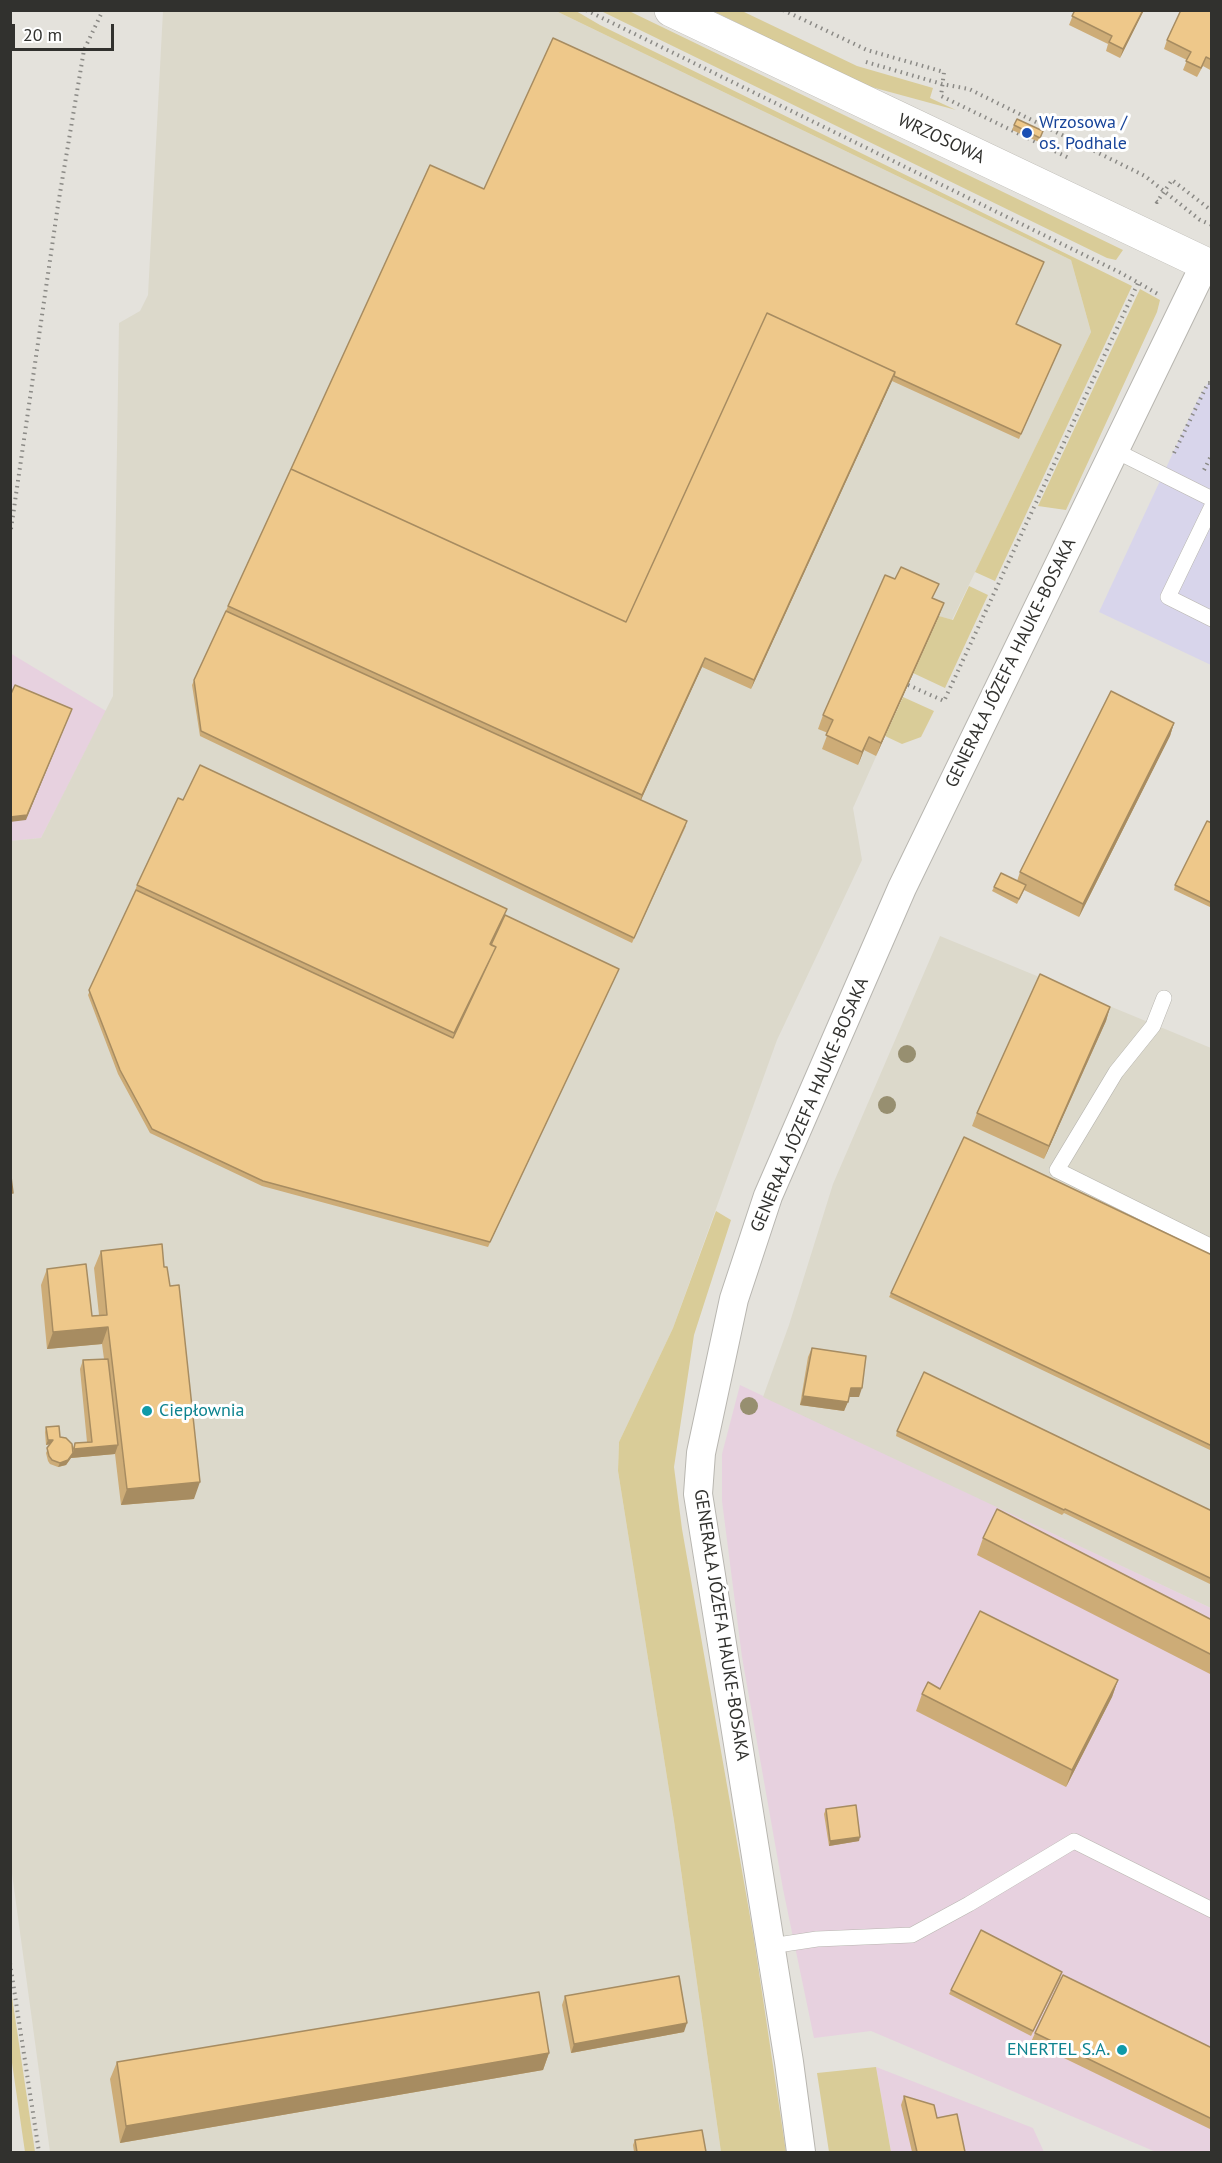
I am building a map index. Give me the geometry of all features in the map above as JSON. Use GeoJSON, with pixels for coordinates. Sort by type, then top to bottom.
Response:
{"type":"FeatureCollection","features":[{"type":"Feature","properties":{"kind":"street","name":"WRZOSOWA"},"geometry":{"type":"LineString","coordinates":[[671,10],[1208,266]]}},
{"type":"Feature","properties":{"kind":"street","name":"GENERAŁA JÓZEFA HAUKE-BOSAKA"},"geometry":{"type":"LineString","coordinates":[[801,2152],[771,1946],[698,1494],[701,1453],[734,1299],[768,1196],[902,888],[1114,450],[1208,266]]}},
{"type":"Feature","properties":{"kind":"lane"},"geometry":{"type":"LineString","coordinates":[[1114,450],[1212,499]]}},
{"type":"Feature","properties":{"kind":"lane"},"geometry":{"type":"LineString","coordinates":[[1212,506],[1206,534],[1168,597],[1212,619]]}},
{"type":"Feature","properties":{"kind":"lane"},"geometry":{"type":"LineString","coordinates":[[1164,998],[1153,1026],[1116,1072],[1057,1170],[1212,1247]]}},
{"type":"Feature","properties":{"kind":"lane"},"geometry":{"type":"LineString","coordinates":[[771,1946],[817,1940],[912,1935],[1074,1841],[1212,1910]]}},
{"type":"Feature","properties":{"kind":"path"},"geometry":{"type":"LineString","coordinates":[[11,529],[58,206],[84,50],[103,10]]}},
{"type":"Feature","properties":{"kind":"path"},"geometry":{"type":"LineString","coordinates":[[586,10],[1161,296]]}},
{"type":"Feature","properties":{"kind":"path"},"geometry":{"type":"LineString","coordinates":[[783,10],[867,50],[944,72],[941,96],[1071,159]]}},
{"type":"Feature","properties":{"kind":"path"},"geometry":{"type":"LineString","coordinates":[[863,61],[942,84],[969,88],[1124,164],[1165,190],[1200,219],[1212,225]]}},
{"type":"Feature","properties":{"kind":"path"},"geometry":{"type":"LineString","coordinates":[[1147,196],[1157,202],[1172,180],[1212,211]]}},
{"type":"Feature","properties":{"kind":"path"},"geometry":{"type":"LineString","coordinates":[[908,685],[944,701],[1138,283]]}},
{"type":"Feature","properties":{"kind":"path"},"geometry":{"type":"LineString","coordinates":[[1163,475],[1208,383],[1212,382]]}},
{"type":"Feature","properties":{"kind":"path"},"geometry":{"type":"LineString","coordinates":[[10,1963],[39,2152]]}},
{"type":"Feature","properties":{"kind":"shaded area"},"geometry":{"type":"Polygon","coordinates":[[[163,11],[556,11],[1071,260],[1091,332],[952,620],[939,616],[853,808],[862,860],[777,1040],[673,1328],[619,1442],[618,1471],[674,1821],[721,2152],[50,2152],[10,1859],[10,841],[41,838],[113,696],[119,323],[140,311],[148,295],[163,11]]]}},
{"type":"Feature","properties":{"kind":"shaded area"},"geometry":{"type":"Polygon","coordinates":[[[556,11],[576,11],[600,25],[1132,286],[995,581],[975,572],[1091,332],[1071,260],[556,11]]]}},
{"type":"Feature","properties":{"kind":"shaded area"},"geometry":{"type":"Polygon","coordinates":[[[601,11],[629,11],[1123,250],[1116,260],[1107,258],[601,11]]]}},
{"type":"Feature","properties":{"kind":"shaded area"},"geometry":{"type":"Polygon","coordinates":[[[713,11],[742,11],[857,66],[933,88],[930,98],[956,110],[864,85],[713,11]]]}},
{"type":"Feature","properties":{"kind":"shaded area"},"geometry":{"type":"Polygon","coordinates":[[[1140,289],[1160,300],[1157,312],[1066,510],[1038,506],[1140,289]]]}},
{"type":"Feature","properties":{"kind":"shaded area"},"geometry":{"type":"Polygon","coordinates":[[[1208,383],[1211,383],[1211,665],[1099,612],[1199,397],[1208,383]]]}},
{"type":"Feature","properties":{"kind":"shaded area"},"geometry":{"type":"Polygon","coordinates":[[[969,586],[988,595],[945,688],[913,673],[939,616],[953,620],[969,586]]]}},
{"type":"Feature","properties":{"kind":"shaded area"},"geometry":{"type":"Polygon","coordinates":[[[10,653],[106,711],[41,838],[11,841],[10,653]]]}},
{"type":"Feature","properties":{"kind":"shaded area"},"geometry":{"type":"Polygon","coordinates":[[[903,697],[934,711],[921,737],[902,744],[885,736],[903,697]]]}},
{"type":"Feature","properties":{"kind":"shaded area"},"geometry":{"type":"Polygon","coordinates":[[[940,936],[1211,1048],[1211,1608],[763,1397],[789,1325],[833,1184],[940,936]]]}},
{"type":"Feature","properties":{"kind":"shaded area"},"geometry":{"type":"Polygon","coordinates":[[[716,1211],[731,1220],[694,1335],[674,1467],[682,1529],[754,1939],[786,2152],[721,2152],[674,1821],[618,1471],[619,1442],[673,1328],[716,1211]]]}},
{"type":"Feature","properties":{"kind":"shaded area"},"geometry":{"type":"Polygon","coordinates":[[[740,1385],[1211,1608],[1211,2152],[1156,2152],[871,2031],[814,2038],[783,1889],[742,1657],[722,1501],[722,1454],[740,1385]]]}},
{"type":"Feature","properties":{"kind":"shaded area"},"geometry":{"type":"Polygon","coordinates":[[[11,1990],[35,2152],[25,2152],[11,2056],[11,1990]]]}},
{"type":"Feature","properties":{"kind":"shaded area"},"geometry":{"type":"Polygon","coordinates":[[[876,2067],[1033,2128],[1044,2152],[891,2152],[876,2067]]]}},
{"type":"Feature","properties":{"kind":"shaded area"},"geometry":{"type":"Polygon","coordinates":[[[876,2067],[891,2152],[829,2152],[817,2073],[876,2067]]]}},
{"type":"Feature","properties":{"kind":"building"},"geometry":{"type":"Polygon","coordinates":[[[1075,10],[1143,10],[1123,49],[1109,42],[1112,36],[1072,16],[1075,10]]]}},
{"type":"Feature","properties":{"kind":"building"},"geometry":{"type":"Polygon","coordinates":[[[1181,10],[1212,10],[1212,60],[1206,57],[1201,68],[1186,61],[1191,52],[1167,40],[1181,10]]]}},
{"type":"Feature","properties":{"kind":"building"},"geometry":{"type":"Polygon","coordinates":[[[553,38],[1044,262],[1016,324],[1061,345],[1021,434],[894,376],[895,372],[767,313],[626,622],[291,469],[430,165],[484,189],[553,38]]]}},
{"type":"Feature","properties":{"kind":"building"},"geometry":{"type":"Polygon","coordinates":[[[1017,119],[1043,131],[1040,138],[1014,125],[1017,119]]]}},
{"type":"Feature","properties":{"kind":"building"},"geometry":{"type":"Polygon","coordinates":[[[767,313],[895,372],[754,680],[705,658],[642,795],[228,606],[291,469],[626,622],[767,313]]]}},
{"type":"Feature","properties":{"kind":"building"},"geometry":{"type":"Polygon","coordinates":[[[901,567],[939,584],[932,598],[944,603],[881,743],[869,737],[862,752],[826,735],[833,720],[823,715],[885,575],[895,579],[901,567]]]}},
{"type":"Feature","properties":{"kind":"building"},"geometry":{"type":"Polygon","coordinates":[[[226,611],[687,821],[634,938],[201,731],[194,680],[226,611]]]}},
{"type":"Feature","properties":{"kind":"building"},"geometry":{"type":"Polygon","coordinates":[[[15,685],[72,709],[27,815],[10,817],[10,696],[15,685]]]}},
{"type":"Feature","properties":{"kind":"building"},"geometry":{"type":"Polygon","coordinates":[[[1111,691],[1174,723],[1083,904],[1020,872],[1111,691]]]}},
{"type":"Feature","properties":{"kind":"building"},"geometry":{"type":"Polygon","coordinates":[[[200,765],[507,909],[490,944],[496,947],[454,1033],[137,885],[178,798],[183,800],[200,765]]]}},
{"type":"Feature","properties":{"kind":"building"},"geometry":{"type":"Polygon","coordinates":[[[1207,821],[1212,823],[1212,903],[1175,885],[1207,821]]]}},
{"type":"Feature","properties":{"kind":"building"},"geometry":{"type":"Polygon","coordinates":[[[1001,873],[1026,885],[1019,899],[994,887],[1001,873]]]}},
{"type":"Feature","properties":{"kind":"building"},"geometry":{"type":"Polygon","coordinates":[[[136,890],[453,1038],[496,947],[491,945],[505,915],[619,969],[490,1242],[263,1181],[152,1129],[120,1070],[89,990],[136,890]]]}},
{"type":"Feature","properties":{"kind":"building"},"geometry":{"type":"Polygon","coordinates":[[[1040,974],[1110,1007],[1049,1146],[977,1113],[1040,974]]]}},
{"type":"Feature","properties":{"kind":"building"},"geometry":{"type":"Polygon","coordinates":[[[964,1137],[1212,1255],[1212,1446],[891,1293],[964,1137]]]}},
{"type":"Feature","properties":{"kind":"building"},"geometry":{"type":"Polygon","coordinates":[[[10,1168],[13,1193],[10,1193],[10,1168]]]}},
{"type":"Feature","properties":{"kind":"building","name":"Ciepłownia"},"geometry":{"type":"Polygon","coordinates":[[[162,1244],[164,1267],[167,1267],[170,1286],[179,1285],[200,1482],[127,1489],[108,1327],[53,1332],[47,1269],[86,1264],[92,1316],[107,1315],[101,1251],[162,1244]]]}},
{"type":"Feature","properties":{"kind":"building"},"geometry":{"type":"Polygon","coordinates":[[[812,1348],[866,1356],[862,1388],[851,1388],[848,1402],[803,1396],[812,1348]]]}},
{"type":"Feature","properties":{"kind":"building"},"geometry":{"type":"Polygon","coordinates":[[[108,1359],[118,1445],[74,1449],[75,1443],[92,1442],[83,1360],[108,1359]]]}},
{"type":"Feature","properties":{"kind":"building"},"geometry":{"type":"Polygon","coordinates":[[[924,1372],[1212,1511],[1212,1579],[897,1431],[924,1372]]]}},
{"type":"Feature","properties":{"kind":"building"},"geometry":{"type":"Polygon","coordinates":[[[59,1426],[60,1437],[66,1438],[72,1444],[73,1453],[68,1460],[60,1463],[49,1456],[47,1448],[53,1440],[48,1440],[46,1427],[59,1426]]]}},
{"type":"Feature","properties":{"kind":"building"},"geometry":{"type":"Polygon","coordinates":[[[997,1509],[1212,1620],[1212,1655],[983,1538],[997,1509]]]}},
{"type":"Feature","properties":{"kind":"building"},"geometry":{"type":"Polygon","coordinates":[[[980,1611],[1118,1680],[1072,1770],[922,1694],[928,1682],[940,1689],[980,1611]]]}},
{"type":"Feature","properties":{"kind":"building"},"geometry":{"type":"Polygon","coordinates":[[[856,1805],[860,1837],[830,1841],[826,1809],[856,1805]]]}},
{"type":"Feature","properties":{"kind":"building","name":"ENERTEL S.A."},"geometry":{"type":"Polygon","coordinates":[[[981,1930],[1062,1972],[1033,2031],[951,1990],[981,1930]]]}},
{"type":"Feature","properties":{"kind":"building","name":"ENERTEL S.A."},"geometry":{"type":"Polygon","coordinates":[[[1063,1975],[1212,2048],[1212,2119],[1035,2033],[1063,1975]]]}},
{"type":"Feature","properties":{"kind":"building"},"geometry":{"type":"Polygon","coordinates":[[[679,1976],[687,2023],[574,2044],[565,1996],[679,1976]]]}},
{"type":"Feature","properties":{"kind":"building"},"geometry":{"type":"Polygon","coordinates":[[[539,1992],[549,2053],[126,2126],[117,2062],[539,1992]]]}},
{"type":"Feature","properties":{"kind":"building"},"geometry":{"type":"Polygon","coordinates":[[[904,2096],[934,2105],[937,2118],[957,2114],[965,2152],[917,2152],[904,2096]]]}},
{"type":"Feature","properties":{"kind":"building"},"geometry":{"type":"Polygon","coordinates":[[[702,2130],[706,2152],[637,2152],[635,2140],[702,2130]]]}},
{"type":"Feature","properties":{"kind":"place","name":"Wrzosowa / os. Podhale"},"geometry":{"type":"Point","coordinates":[1027,133]}},
{"type":"Feature","properties":{"kind":"place","name":"Ciepłownia"},"geometry":{"type":"Point","coordinates":[147,1411]}},
{"type":"Feature","properties":{"kind":"place","name":"ENERTEL S.A."},"geometry":{"type":"Point","coordinates":[1122,2050]}}]}
